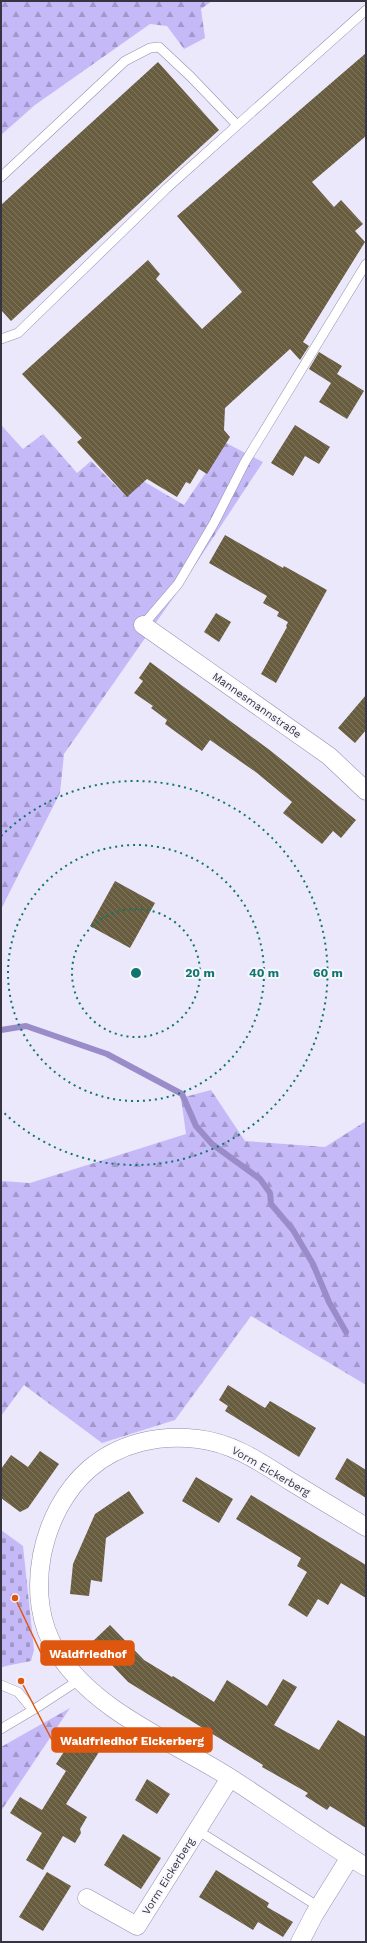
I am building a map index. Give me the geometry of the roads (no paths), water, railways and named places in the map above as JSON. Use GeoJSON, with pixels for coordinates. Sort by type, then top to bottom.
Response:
{"type":"FeatureCollection","features":[{"type":"Feature","properties":{"kind":"street","name":"Mannesmannstraße"},"geometry":{"type":"LineString","coordinates":[[143,625],[329,756],[366,791]]}},
{"type":"Feature","properties":{"kind":"street","name":"Vorm Eickerberg"},"geometry":{"type":"LineString","coordinates":[[366,1527],[246,1453],[223,1443],[177,1437],[153,1438],[133,1444],[112,1453],[89,1469],[69,1492],[53,1519],[40,1565],[39,1593],[45,1627],[56,1650],[78,1680],[91,1692],[150,1732],[230,1778],[366,1867]]}},
{"type":"Feature","properties":{"kind":"street","name":"Vorm Eickerberg"},"geometry":{"type":"LineString","coordinates":[[87,1898],[137,1926],[230,1778]]}},
{"type":"Feature","properties":{"kind":"street"},"geometry":{"type":"LineString","coordinates":[[300,1942],[319,1907],[350,1857]]}},
{"type":"Feature","properties":{"kind":"lane"},"geometry":{"type":"LineString","coordinates":[[1,339],[18,333],[167,188],[366,10]]}},
{"type":"Feature","properties":{"kind":"lane"},"geometry":{"type":"LineString","coordinates":[[1,177],[125,61],[150,48],[159,47],[191,77],[237,125]]}},
{"type":"Feature","properties":{"kind":"lane"},"geometry":{"type":"LineString","coordinates":[[143,625],[178,584],[214,523],[245,462],[366,264]]}},
{"type":"Feature","properties":{"kind":"lane"},"geometry":{"type":"LineString","coordinates":[[1,1728],[33,1710],[78,1680]]}},
{"type":"Feature","properties":{"kind":"lane"},"geometry":{"type":"LineString","coordinates":[[1,1685],[18,1692],[33,1710]]}},
{"type":"Feature","properties":{"kind":"lane"},"geometry":{"type":"LineString","coordinates":[[197,1830],[319,1907]]}},
{"type":"Feature","properties":{"kind":"waterway"},"geometry":{"type":"LineString","coordinates":[[1,1030],[26,1026],[107,1054],[182,1094],[196,1126],[212,1144],[260,1179],[270,1193],[271,1204],[293,1230],[313,1264],[329,1302],[346,1332]]}},
{"type":"Feature","properties":{"kind":"place","name":"Waldfriedhof"},"geometry":{"type":"Point","coordinates":[15,1598]}},
{"type":"Feature","properties":{"kind":"place","name":"Waldfriedhof Eickerberg"},"geometry":{"type":"Point","coordinates":[21,1681]}}]}
